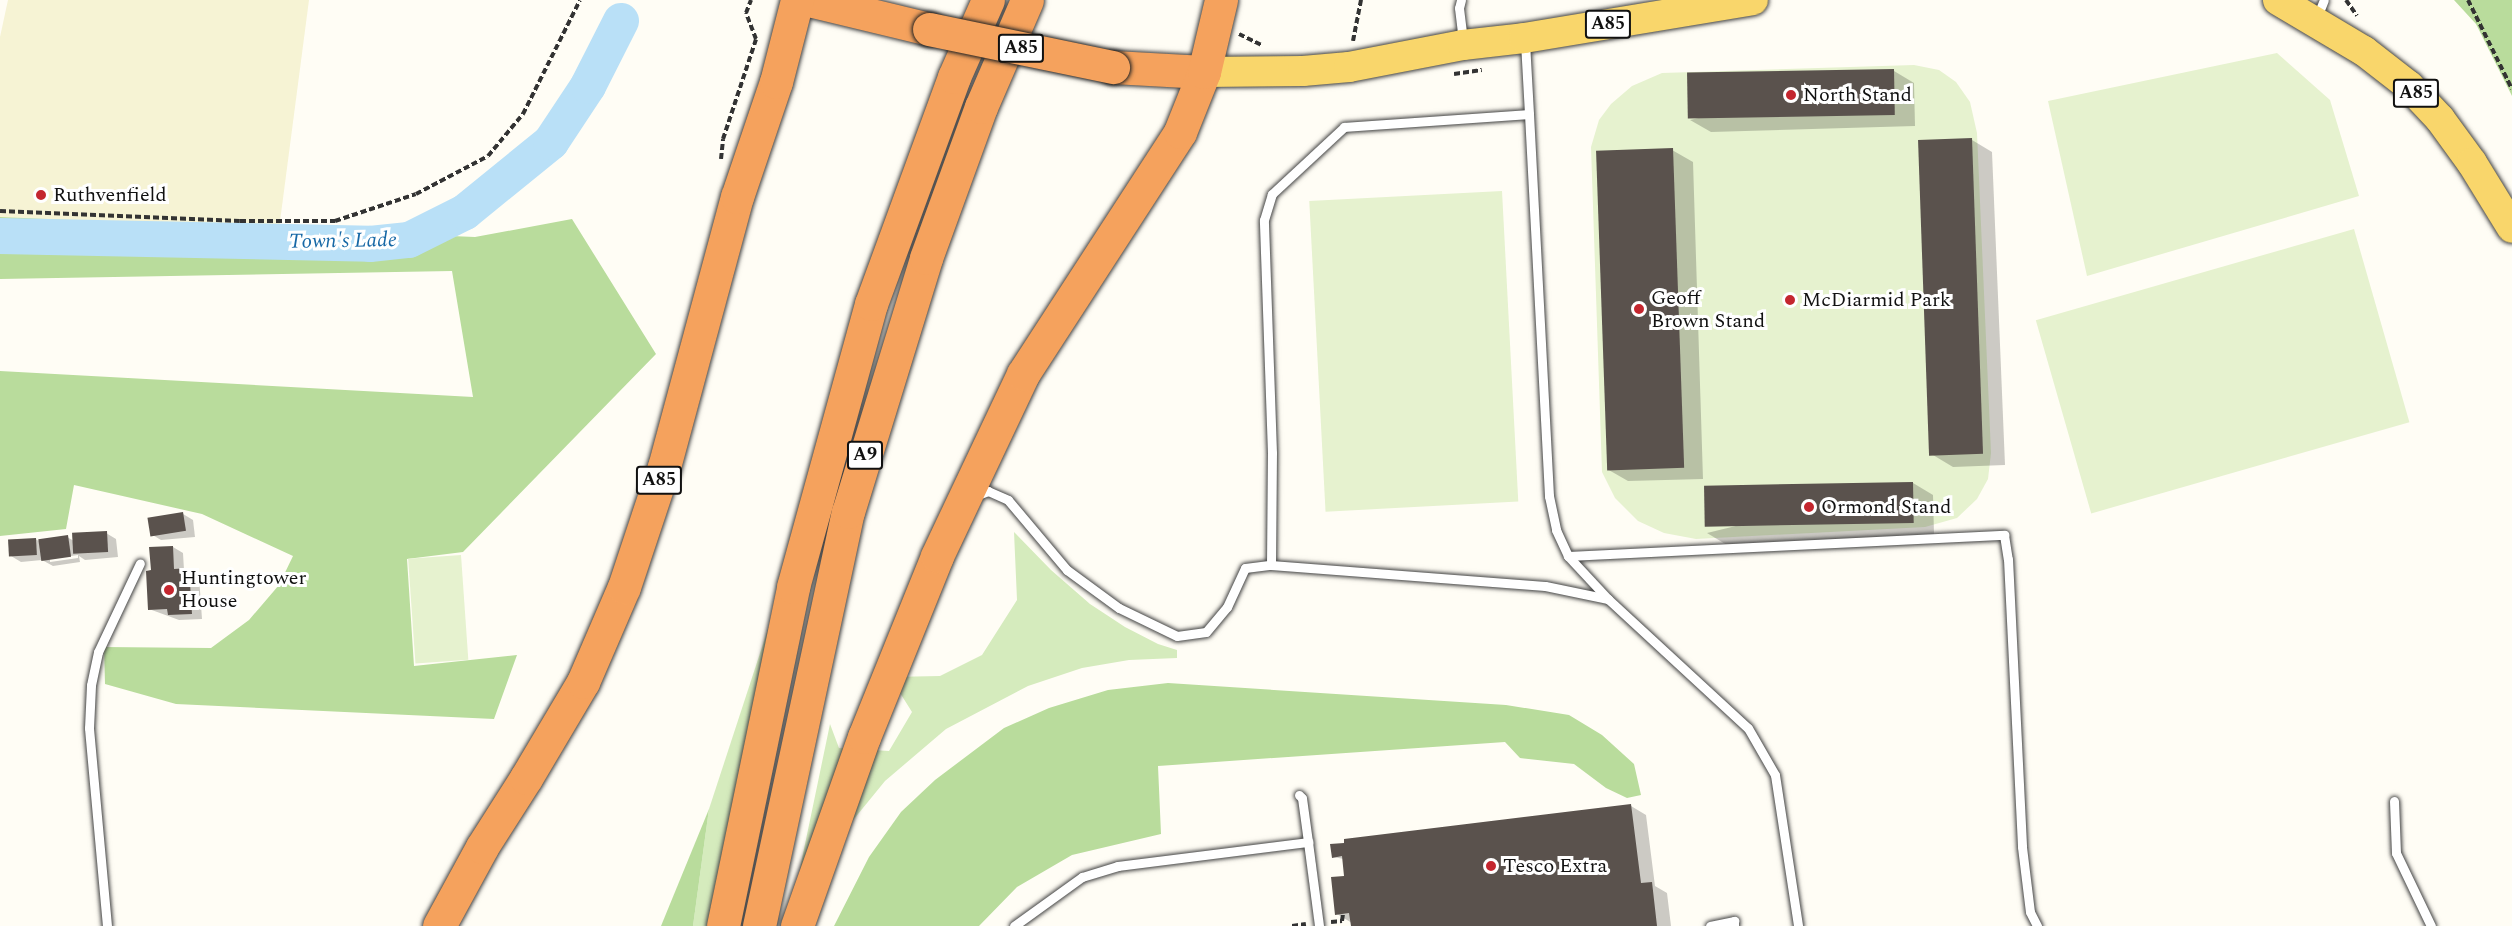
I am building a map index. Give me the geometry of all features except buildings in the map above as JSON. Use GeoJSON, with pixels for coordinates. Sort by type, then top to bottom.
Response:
{"type":"FeatureCollection","features":[{"type":"Feature","properties":{"kind":"highway","name":"A85"},"geometry":{"type":"LineString","coordinates":[[439,926],[482,847],[583,682],[624,587],[664,467],[737,197],[776,82],[797,0]]}},
{"type":"Feature","properties":{"kind":"highway","name":"A85"},"geometry":{"type":"LineString","coordinates":[[809,0],[929,29],[1113,67],[1204,72]]}},
{"type":"Feature","properties":{"kind":"highway","name":"A9"},"geometry":{"type":"LineString","coordinates":[[723,926],[793,587],[868,315],[950,88],[988,0]]}},
{"type":"Feature","properties":{"kind":"highway","name":"A9"},"geometry":{"type":"LineString","coordinates":[[759,926],[817,646],[854,490],[926,258],[981,107],[1027,0]]}},
{"type":"Feature","properties":{"kind":"highway"},"geometry":{"type":"LineString","coordinates":[[797,926],[864,738],[937,556],[1023,374],[1180,132],[1204,72],[1218,12]]}},
{"type":"Feature","properties":{"kind":"main road","name":"A85"},"geometry":{"type":"LineString","coordinates":[[1204,72],[1303,71],[1349,67],[1463,45],[1524,38],[1753,0]]}},
{"type":"Feature","properties":{"kind":"main road","name":"A85"},"geometry":{"type":"LineString","coordinates":[[2278,0],[2320,10],[2364,51],[2409,86],[2440,119],[2459,145],[2512,228]]}},
{"type":"Feature","properties":{"kind":"lane"},"geometry":{"type":"LineString","coordinates":[[1461,0],[1459,8],[1463,45]]}},
{"type":"Feature","properties":{"kind":"lane"},"geometry":{"type":"LineString","coordinates":[[1524,38],[1549,496],[1556,530],[1568,556],[1608,599],[1748,728],[1775,775],[1798,926]]}},
{"type":"Feature","properties":{"kind":"lane"},"geometry":{"type":"LineString","coordinates":[[1271,565],[1272,453],[1264,220],[1272,194],[1344,127],[1529,114]]}},
{"type":"Feature","properties":{"kind":"lane"},"geometry":{"type":"LineString","coordinates":[[964,500],[988,492],[1008,500],[1067,570],[1119,608],[1177,636],[1206,632],[1227,607],[1245,568],[1271,565],[1545,586],[1608,599]]}},
{"type":"Feature","properties":{"kind":"lane"},"geometry":{"type":"LineString","coordinates":[[1568,556],[2004,535],[2008,559],[2021,837],[2030,912],[2037,926]]}},
{"type":"Feature","properties":{"kind":"lane"},"geometry":{"type":"LineString","coordinates":[[107,926],[89,728],[91,685],[98,652],[140,563]]}},
{"type":"Feature","properties":{"kind":"lane"},"geometry":{"type":"LineString","coordinates":[[1299,795],[1302,798],[1319,926]]}},
{"type":"Feature","properties":{"kind":"lane"},"geometry":{"type":"LineString","coordinates":[[2394,801],[2396,853],[2431,926]]}},
{"type":"Feature","properties":{"kind":"lane"},"geometry":{"type":"LineString","coordinates":[[1014,926],[1082,877],[1119,866],[1308,842]]}},
{"type":"Feature","properties":{"kind":"lane"},"geometry":{"type":"LineString","coordinates":[[1710,926],[1734,921],[1734,926]]}},
{"type":"Feature","properties":{"kind":"path"},"geometry":{"type":"LineString","coordinates":[[0,211],[240,220],[335,221],[416,194],[488,156],[523,114],[580,0]]}},
{"type":"Feature","properties":{"kind":"path"},"geometry":{"type":"LineString","coordinates":[[719,170],[723,139],[756,39],[746,13],[751,0]]}},
{"type":"Feature","properties":{"kind":"path"},"geometry":{"type":"LineString","coordinates":[[1352,42],[1361,0]]}},
{"type":"Feature","properties":{"kind":"path"},"geometry":{"type":"LineString","coordinates":[[2468,0],[2512,88]]}},
{"type":"Feature","properties":{"kind":"path"},"geometry":{"type":"LineString","coordinates":[[1218,12],[1234,25],[1245,39],[1272,45]]}},
{"type":"Feature","properties":{"kind":"path"},"geometry":{"type":"LineString","coordinates":[[1341,43],[1362,41]]}},
{"type":"Feature","properties":{"kind":"shaded area"},"geometry":{"type":"Polygon","coordinates":[[[8,0],[309,0],[279,229],[0,217],[0,37],[8,0]]]}},
{"type":"Feature","properties":{"kind":"green space"},"geometry":{"type":"Polygon","coordinates":[[[2454,0],[2512,0],[2512,96],[2476,24],[2454,0]]]}},
{"type":"Feature","properties":{"kind":"green space"},"geometry":{"type":"Polygon","coordinates":[[[2277,53],[2330,100],[2359,196],[2087,276],[2048,101],[2277,53]]]}},
{"type":"Feature","properties":{"kind":"green space","name":"McDiarmid Park"},"geometry":{"type":"Polygon","coordinates":[[[1914,65],[1939,70],[1956,82],[1970,102],[1977,133],[1991,453],[1988,479],[1977,499],[1957,518],[1925,527],[1696,539],[1664,533],[1638,521],[1615,498],[1602,472],[1591,147],[1599,120],[1611,104],[1632,86],[1662,73],[1914,65]]]}},
{"type":"Feature","properties":{"kind":"green space"},"geometry":{"type":"Polygon","coordinates":[[[1502,191],[1518,502],[1326,512],[1309,201],[1502,191]]]}},
{"type":"Feature","properties":{"kind":"green space"},"geometry":{"type":"Polygon","coordinates":[[[0,217],[475,237],[572,219],[656,354],[463,552],[407,559],[414,666],[517,655],[494,719],[176,704],[105,684],[104,647],[211,648],[249,620],[279,585],[293,556],[202,514],[74,485],[66,529],[0,536],[0,371],[473,397],[452,271],[0,279],[0,217]]]}},
{"type":"Feature","properties":{"kind":"green space"},"geometry":{"type":"Polygon","coordinates":[[[2354,229],[2409,422],[2091,513],[2036,320],[2354,229]]]}},
{"type":"Feature","properties":{"kind":"green space"},"geometry":{"type":"Polygon","coordinates":[[[802,525],[715,926],[693,926],[709,809],[802,525]]]}},
{"type":"Feature","properties":{"kind":"green space"},"geometry":{"type":"Polygon","coordinates":[[[1014,532],[1051,570],[1090,604],[1125,627],[1158,644],[1177,650],[1177,658],[1129,660],[1082,668],[1028,686],[946,729],[885,781],[845,830],[788,926],[830,724],[839,748],[889,751],[912,712],[890,677],[940,676],[982,655],[1017,600],[1014,532]]]}},
{"type":"Feature","properties":{"kind":"green space"},"geometry":{"type":"Polygon","coordinates":[[[461,555],[468,660],[415,663],[408,559],[461,555]]]}},
{"type":"Feature","properties":{"kind":"green space"},"geometry":{"type":"Polygon","coordinates":[[[1168,683],[1506,705],[1569,715],[1602,735],[1634,764],[1641,795],[1627,798],[1606,788],[1574,764],[1520,758],[1505,742],[1158,766],[1161,834],[1072,855],[1017,887],[979,926],[834,926],[869,857],[901,812],[935,780],[1004,728],[1049,708],[1108,690],[1168,683]]]}},
{"type":"Feature","properties":{"kind":"green space"},"geometry":{"type":"Polygon","coordinates":[[[709,809],[693,926],[661,926],[709,809]]]}},
{"type":"Feature","properties":{"kind":"waterway","name":"Town's Lade"},"geometry":{"type":"LineString","coordinates":[[0,236],[370,244],[409,240],[465,212],[551,142],[588,86],[621,21]]}},
{"type":"Feature","properties":{"kind":"place","name":"North Stand"},"geometry":{"type":"Point","coordinates":[1791,95]}},
{"type":"Feature","properties":{"kind":"place","name":"Ruthvenfield"},"geometry":{"type":"Point","coordinates":[41,195]}},
{"type":"Feature","properties":{"kind":"place","name":"McDiarmid Park"},"geometry":{"type":"Point","coordinates":[1790,300]}},
{"type":"Feature","properties":{"kind":"place","name":"Geoff Brown Stand"},"geometry":{"type":"Point","coordinates":[1639,309]}},
{"type":"Feature","properties":{"kind":"place","name":"Ormond Stand"},"geometry":{"type":"Point","coordinates":[1809,507]}},
{"type":"Feature","properties":{"kind":"place","name":"Huntingtower House"},"geometry":{"type":"Point","coordinates":[169,590]}},
{"type":"Feature","properties":{"kind":"place","name":"Tesco Extra"},"geometry":{"type":"Point","coordinates":[1491,866]}}]}
